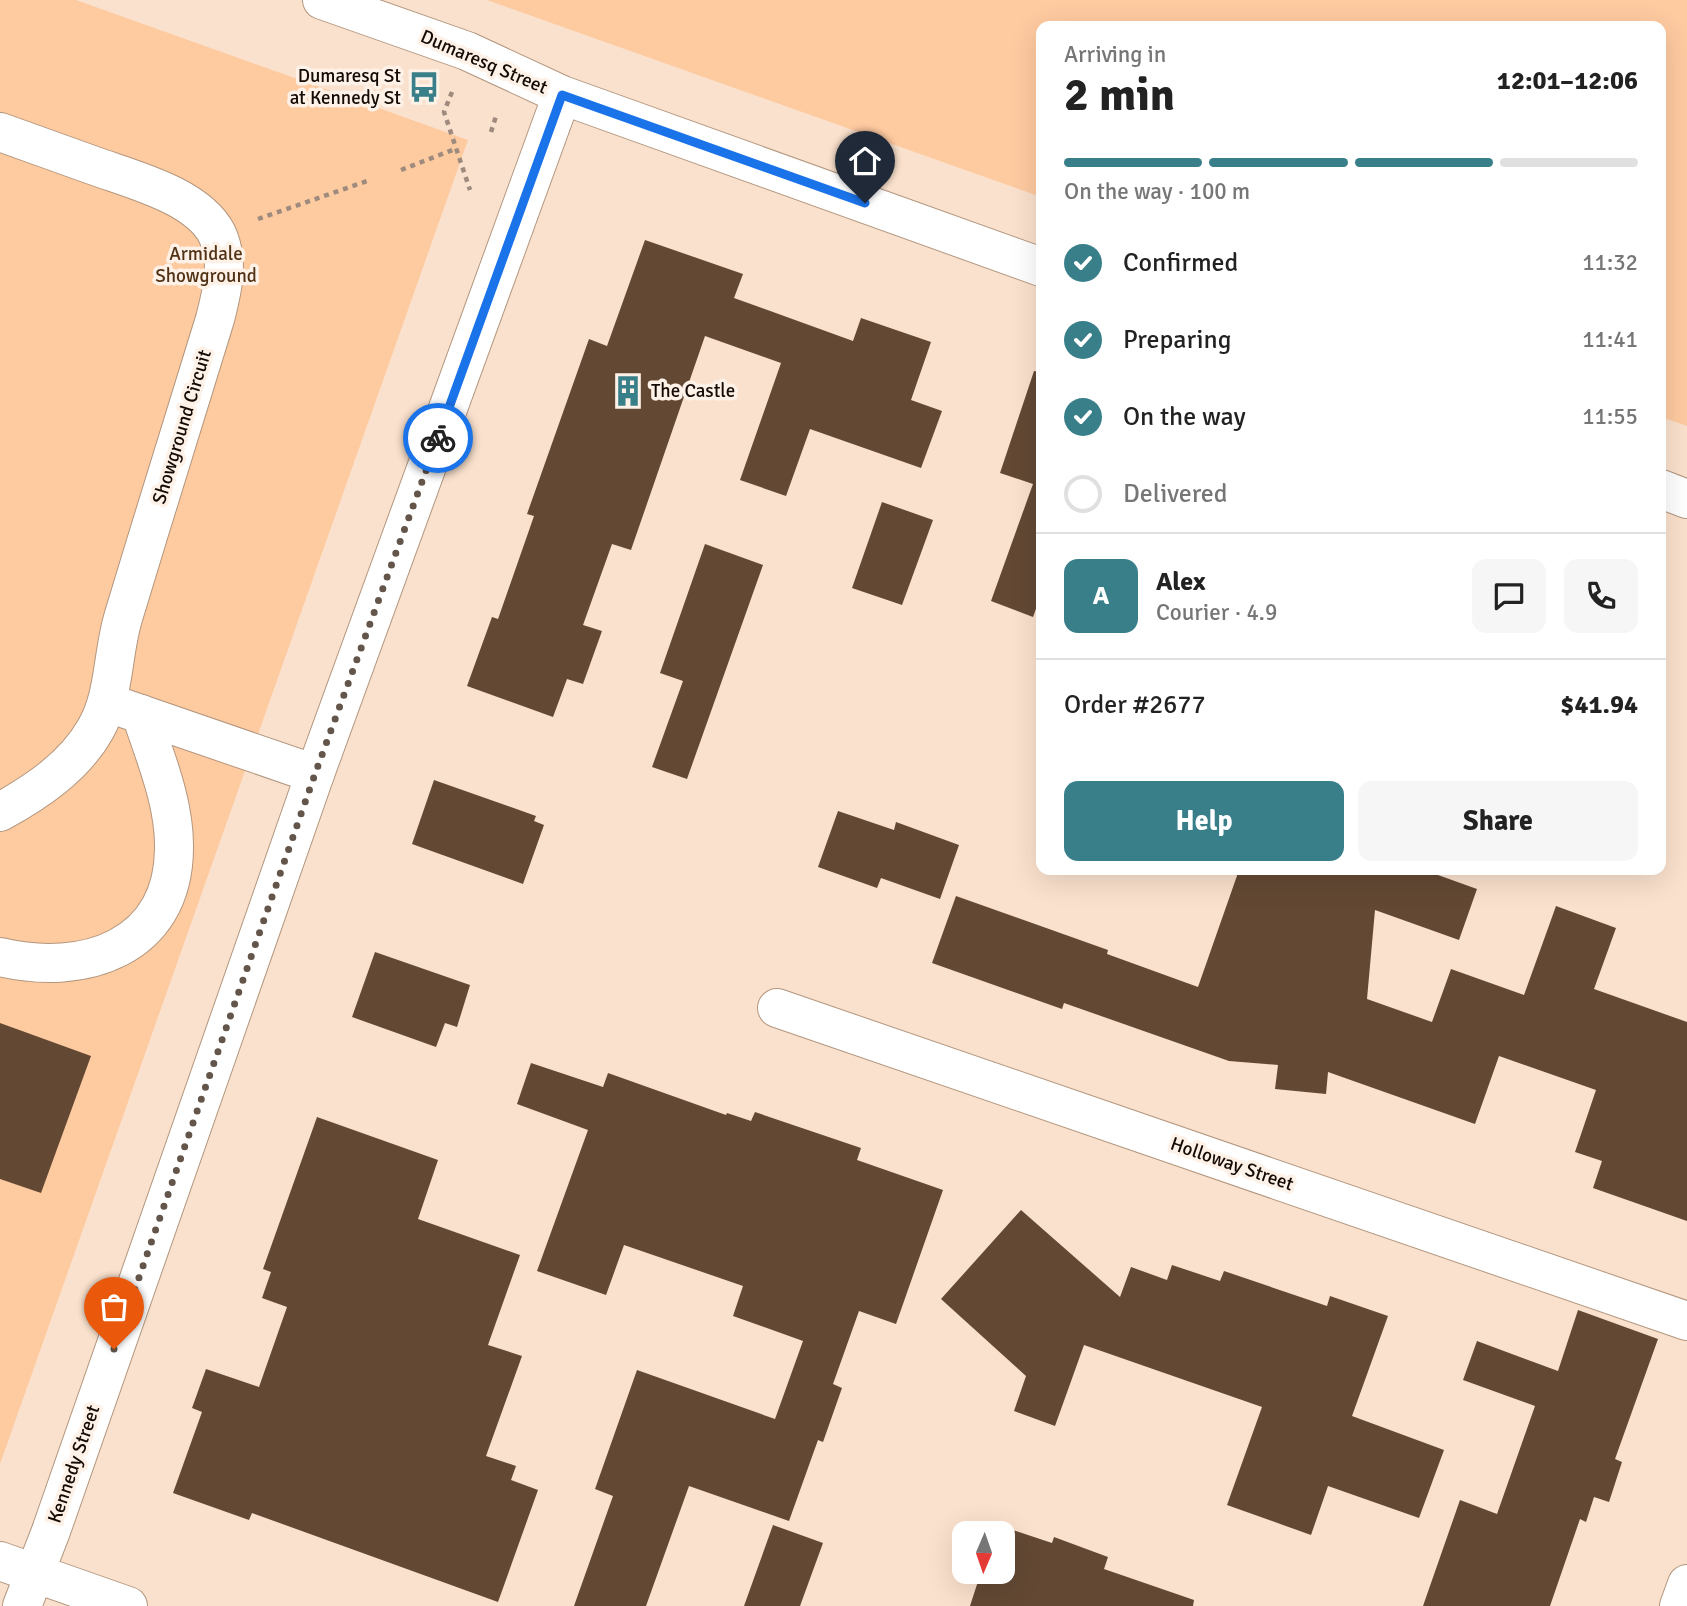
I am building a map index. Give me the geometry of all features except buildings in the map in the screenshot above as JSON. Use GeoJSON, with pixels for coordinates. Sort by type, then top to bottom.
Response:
{"type":"FeatureCollection","features":[{"type":"Feature","properties":{"kind":"street","name":"Dumaresq Street"},"geometry":{"type":"LineString","coordinates":[[322,0],[467,51],[562,95],[1036,265]]}},
{"type":"Feature","properties":{"kind":"street","name":"Kennedy Street"},"geometry":{"type":"LineString","coordinates":[[19,1580],[562,95]]}},
{"type":"Feature","properties":{"kind":"street"},"geometry":{"type":"LineString","coordinates":[[0,132],[156,188],[203,216],[216,233]]}},
{"type":"Feature","properties":{"kind":"street","name":"Showground Circuit"},"geometry":{"type":"LineString","coordinates":[[0,812],[24,799],[76,758],[96,730],[124,708],[122,622],[221,298],[224,263],[216,233]]}},
{"type":"Feature","properties":{"kind":"street"},"geometry":{"type":"LineString","coordinates":[[1666,491],[1687,499]]}},
{"type":"Feature","properties":{"kind":"street"},"geometry":{"type":"LineString","coordinates":[[124,708],[315,774]]}},
{"type":"Feature","properties":{"kind":"street"},"geometry":{"type":"LineString","coordinates":[[0,957],[24,963],[55,965],[99,956],[133,939],[151,921],[165,900],[174,859],[170,813],[160,772],[124,708]]}},
{"type":"Feature","properties":{"kind":"street","name":"Holloway Street"},"geometry":{"type":"LineString","coordinates":[[777,1008],[1687,1321]]}},
{"type":"Feature","properties":{"kind":"street"},"geometry":{"type":"LineString","coordinates":[[19,1580],[128,1606]]}},
{"type":"Feature","properties":{"kind":"street"},"geometry":{"type":"LineString","coordinates":[[1679,1606],[1687,1584]]}},
{"type":"Feature","properties":{"kind":"path"},"geometry":{"type":"LineString","coordinates":[[454,87],[444,112],[470,190]]}},
{"type":"Feature","properties":{"kind":"path"},"geometry":{"type":"LineString","coordinates":[[401,170],[456,149]]}},
{"type":"Feature","properties":{"kind":"path"},"geometry":{"type":"LineString","coordinates":[[216,233],[370,180]]}},
{"type":"Feature","properties":{"kind":"green space","name":"Armidale Showground"},"geometry":{"type":"Polygon","coordinates":[[[0,0],[76,0],[468,140],[0,1464],[0,0]]]}},
{"type":"Feature","properties":{"kind":"green space"},"geometry":{"type":"Polygon","coordinates":[[[487,0],[1687,0],[1687,426],[1666,419],[1666,21],[1036,21],[1036,195],[487,0]]]}},
{"type":"Feature","properties":{"kind":"way so far"},"geometry":{"type":"LineString","coordinates":[[114,1349],[315,774],[438,438]]}},
{"type":"Feature","properties":{"kind":"place","name":"Dumaresq St at Kennedy St"},"geometry":{"type":"Point","coordinates":[424,87]}},
{"type":"Feature","properties":{"kind":"place","name":"The Castle"},"geometry":{"type":"Point","coordinates":[628,391]}},
{"type":"Feature","properties":{"kind":"route"},"geometry":{"type":"LineString","coordinates":[[438,438],[562,95],[865,203]]}}]}
